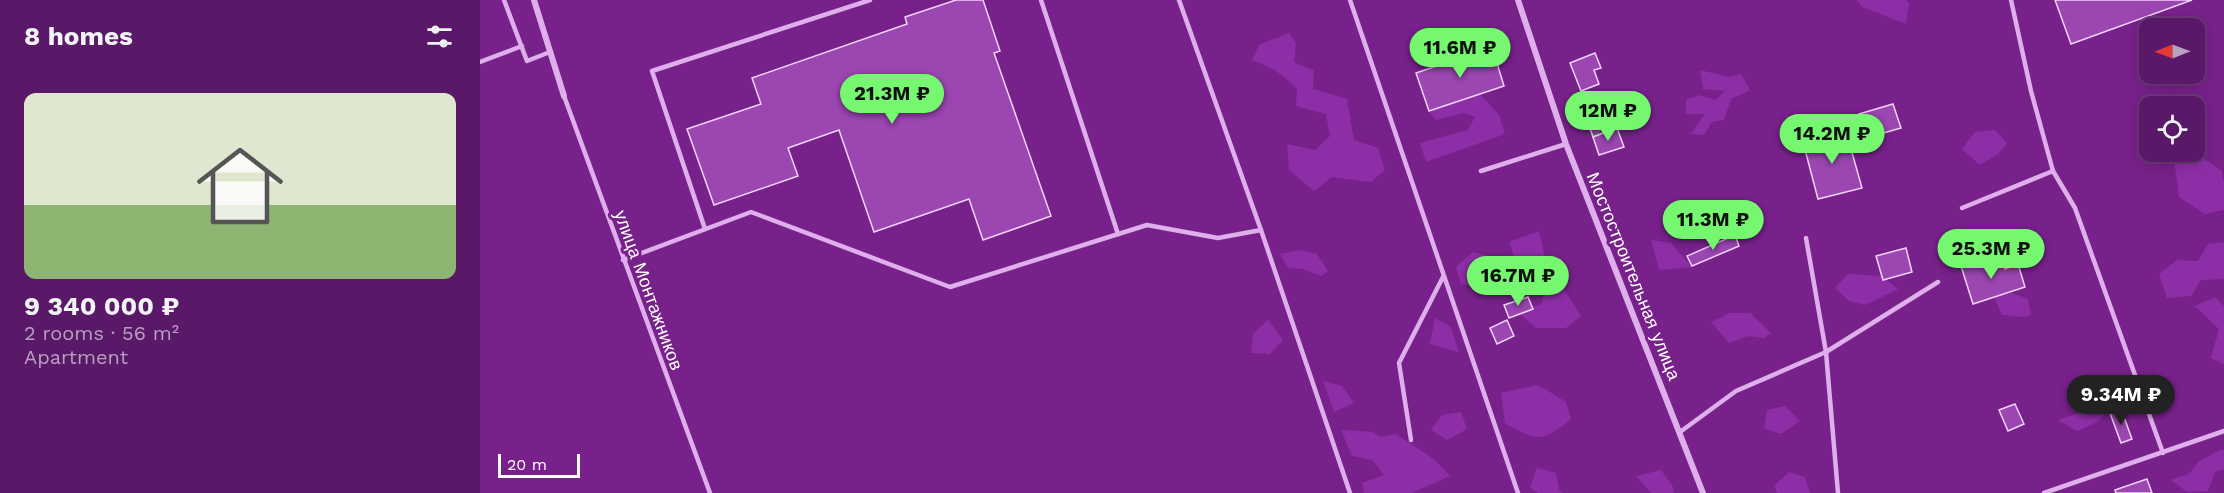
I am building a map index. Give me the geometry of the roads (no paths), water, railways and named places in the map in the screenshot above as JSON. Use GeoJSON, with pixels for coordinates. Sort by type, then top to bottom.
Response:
{"type":"FeatureCollection","features":[{"type":"Feature","properties":{"kind":"street"},"geometry":{"type":"LineString","coordinates":[[534,0],[564,96]]}},
{"type":"Feature","properties":{"kind":"street","name":"Мостостроительная улица"},"geometry":{"type":"LineString","coordinates":[[1518,0],[1566,144],[1703,493]]}},
{"type":"Feature","properties":{"kind":"lane"},"geometry":{"type":"LineString","coordinates":[[504,0],[527,61],[550,52]]}},
{"type":"Feature","properties":{"kind":"lane"},"geometry":{"type":"LineString","coordinates":[[705,229],[652,71],[870,0]]}},
{"type":"Feature","properties":{"kind":"lane"},"geometry":{"type":"LineString","coordinates":[[1041,0],[1119,234]]}},
{"type":"Feature","properties":{"kind":"lane"},"geometry":{"type":"LineString","coordinates":[[1179,0],[1261,230],[1350,493]]}},
{"type":"Feature","properties":{"kind":"lane"},"geometry":{"type":"LineString","coordinates":[[1350,0],[1518,493]]}},
{"type":"Feature","properties":{"kind":"lane"},"geometry":{"type":"LineString","coordinates":[[2011,0],[2031,91],[2053,171],[2075,208],[2163,453]]}},
{"type":"Feature","properties":{"kind":"lane"},"geometry":{"type":"LineString","coordinates":[[480,62],[522,46]]}},
{"type":"Feature","properties":{"kind":"lane","name":"улица Монтажников"},"geometry":{"type":"LineString","coordinates":[[564,96],[710,493]]}},
{"type":"Feature","properties":{"kind":"lane"},"geometry":{"type":"LineString","coordinates":[[1481,171],[1566,144]]}},
{"type":"Feature","properties":{"kind":"lane"},"geometry":{"type":"LineString","coordinates":[[1962,208],[2053,171]]}},
{"type":"Feature","properties":{"kind":"lane"},"geometry":{"type":"LineString","coordinates":[[623,260],[751,212],[950,287],[1147,225],[1218,238],[1261,230]]}},
{"type":"Feature","properties":{"kind":"lane"},"geometry":{"type":"LineString","coordinates":[[1806,238],[1826,352],[1838,493]]}},
{"type":"Feature","properties":{"kind":"lane"},"geometry":{"type":"LineString","coordinates":[[1411,440],[1399,363],[1443,277]]}},
{"type":"Feature","properties":{"kind":"lane"},"geometry":{"type":"LineString","coordinates":[[1680,432],[1736,392],[1826,352],[1938,282]]}},
{"type":"Feature","properties":{"kind":"lane"},"geometry":{"type":"LineString","coordinates":[[2044,493],[2224,431]]}}]}
